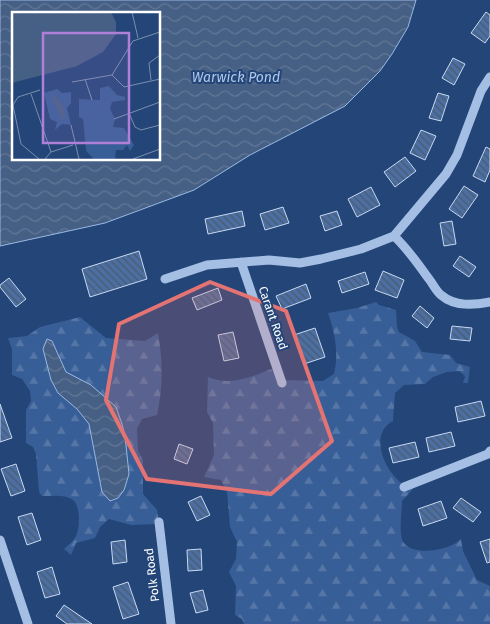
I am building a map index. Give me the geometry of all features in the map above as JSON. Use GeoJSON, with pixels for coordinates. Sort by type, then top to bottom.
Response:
{"type":"FeatureCollection","features":[{"type":"Feature","properties":{"kind":"street"},"geometry":{"type":"LineString","coordinates":[[165,279],[207,265],[269,260],[300,263],[361,249],[394,236],[434,192],[446,174],[457,155],[480,91],[490,76]]}},
{"type":"Feature","properties":{"kind":"street"},"geometry":{"type":"LineString","coordinates":[[394,236],[407,248],[441,295],[463,304],[477,305],[490,302]]}},
{"type":"Feature","properties":{"kind":"street","name":"Carant Road"},"geometry":{"type":"LineString","coordinates":[[241,262],[282,383]]}},
{"type":"Feature","properties":{"kind":"street"},"geometry":{"type":"LineString","coordinates":[[404,487],[489,455]]}},
{"type":"Feature","properties":{"kind":"street","name":"Polk Road"},"geometry":{"type":"LineString","coordinates":[[159,522],[171,624]]}},
{"type":"Feature","properties":{"kind":"street"},"geometry":{"type":"LineString","coordinates":[[0,540],[28,624]]}},
{"type":"Feature","properties":{"kind":"highlighted area"},"geometry":{"type":"Polygon","coordinates":[[[210,282],[286,311],[332,441],[271,494],[147,479],[106,400],[119,324],[210,282]]]}},
{"type":"Feature","properties":{"kind":"green space"},"geometry":{"type":"Polygon","coordinates":[[[376,302],[379,305],[396,310],[399,332],[415,341],[422,352],[450,355],[456,363],[470,367],[468,383],[463,383],[465,376],[459,371],[447,372],[433,377],[425,384],[404,385],[395,393],[393,421],[385,428],[381,437],[381,447],[389,469],[404,485],[413,489],[402,501],[402,540],[409,547],[424,551],[441,549],[461,539],[463,551],[477,580],[490,586],[490,624],[244,624],[242,619],[235,615],[236,586],[229,572],[236,559],[237,542],[230,527],[227,492],[221,480],[204,477],[214,455],[213,423],[207,412],[208,377],[217,380],[234,381],[251,377],[276,367],[282,380],[323,381],[334,374],[336,358],[333,328],[328,313],[357,308],[376,302]]]}},
{"type":"Feature","properties":{"kind":"green space"},"geometry":{"type":"Polygon","coordinates":[[[80,317],[106,338],[145,341],[158,333],[160,343],[161,385],[157,415],[142,419],[137,429],[138,451],[143,460],[143,494],[157,510],[159,522],[157,524],[131,525],[109,519],[100,527],[95,538],[76,543],[71,555],[64,549],[73,541],[77,534],[79,518],[76,503],[70,498],[42,496],[39,492],[36,454],[33,447],[26,443],[26,410],[31,401],[30,391],[22,379],[12,375],[12,349],[8,338],[27,336],[40,327],[80,317]],[[56,349],[58,393],[77,409],[89,424],[100,482],[125,436],[116,407],[66,372],[56,349]]]}},
{"type":"Feature","properties":{"kind":"water","name":"Warwick Pond"},"geometry":{"type":"Polygon","coordinates":[[[0,0],[416,0],[408,27],[392,54],[380,71],[345,106],[250,155],[194,190],[105,223],[0,246],[0,0]]]}},
{"type":"Feature","properties":{"kind":"water"},"geometry":{"type":"Polygon","coordinates":[[[47,339],[52,341],[66,372],[91,385],[116,407],[125,436],[129,474],[124,490],[118,498],[110,501],[102,492],[89,424],[77,409],[58,393],[51,380],[43,349],[47,339]]]}},
{"type":"Feature","properties":{"kind":"building"},"geometry":{"type":"Polygon","coordinates":[[[486,12],[490,15],[490,36],[485,43],[471,33],[486,12]]]}},
{"type":"Feature","properties":{"kind":"building"},"geometry":{"type":"Polygon","coordinates":[[[453,58],[465,64],[454,85],[442,78],[453,58]]]}},
{"type":"Feature","properties":{"kind":"building"},"geometry":{"type":"Polygon","coordinates":[[[438,93],[449,96],[441,121],[429,118],[438,93]]]}},
{"type":"Feature","properties":{"kind":"building"},"geometry":{"type":"Polygon","coordinates":[[[421,130],[436,136],[425,160],[410,153],[421,130]]]}},
{"type":"Feature","properties":{"kind":"building"},"geometry":{"type":"Polygon","coordinates":[[[486,147],[490,149],[490,170],[485,182],[473,176],[486,147]]]}},
{"type":"Feature","properties":{"kind":"building"},"geometry":{"type":"Polygon","coordinates":[[[405,157],[416,171],[395,187],[384,172],[405,157]]]}},
{"type":"Feature","properties":{"kind":"building"},"geometry":{"type":"Polygon","coordinates":[[[464,186],[478,195],[462,218],[449,209],[464,186]]]}},
{"type":"Feature","properties":{"kind":"building"},"geometry":{"type":"Polygon","coordinates":[[[371,187],[380,205],[357,217],[348,199],[371,187]]]}},
{"type":"Feature","properties":{"kind":"building"},"geometry":{"type":"Polygon","coordinates":[[[283,207],[289,223],[265,230],[260,214],[283,207]]]}},
{"type":"Feature","properties":{"kind":"building"},"geometry":{"type":"Polygon","coordinates":[[[242,211],[245,226],[208,234],[205,219],[242,211]]]}},
{"type":"Feature","properties":{"kind":"building"},"geometry":{"type":"Polygon","coordinates":[[[337,211],[342,225],[325,231],[320,216],[337,211]]]}},
{"type":"Feature","properties":{"kind":"building"},"geometry":{"type":"Polygon","coordinates":[[[452,221],[456,244],[444,246],[440,223],[452,221]]]}},
{"type":"Feature","properties":{"kind":"building"},"geometry":{"type":"Polygon","coordinates":[[[139,251],[147,279],[90,297],[82,269],[139,251]]]}},
{"type":"Feature","properties":{"kind":"building"},"geometry":{"type":"Polygon","coordinates":[[[460,256],[476,267],[469,277],[453,266],[460,256]]]}},
{"type":"Feature","properties":{"kind":"building"},"geometry":{"type":"Polygon","coordinates":[[[383,271],[404,280],[397,298],[375,290],[383,271]]]}},
{"type":"Feature","properties":{"kind":"building"},"geometry":{"type":"Polygon","coordinates":[[[365,272],[369,284],[342,293],[338,281],[365,272]]]}},
{"type":"Feature","properties":{"kind":"building"},"geometry":{"type":"Polygon","coordinates":[[[9,278],[26,299],[16,307],[0,287],[9,278]]]}},
{"type":"Feature","properties":{"kind":"building"},"geometry":{"type":"Polygon","coordinates":[[[306,284],[311,298],[282,309],[276,296],[306,284]]]}},
{"type":"Feature","properties":{"kind":"building"},"geometry":{"type":"Polygon","coordinates":[[[218,288],[222,300],[197,310],[192,298],[218,288]]]}},
{"type":"Feature","properties":{"kind":"building"},"geometry":{"type":"Polygon","coordinates":[[[420,306],[434,318],[427,328],[412,316],[420,306]]]}},
{"type":"Feature","properties":{"kind":"building"},"geometry":{"type":"Polygon","coordinates":[[[452,326],[472,328],[470,341],[450,339],[452,326]]]}},
{"type":"Feature","properties":{"kind":"building"},"geometry":{"type":"Polygon","coordinates":[[[315,328],[325,357],[304,364],[294,335],[315,328]]]}},
{"type":"Feature","properties":{"kind":"building"},"geometry":{"type":"Polygon","coordinates":[[[233,332],[239,358],[224,361],[218,335],[233,332]]]}},
{"type":"Feature","properties":{"kind":"building"},"geometry":{"type":"Polygon","coordinates":[[[481,401],[485,416],[458,422],[455,407],[481,401]]]}},
{"type":"Feature","properties":{"kind":"building"},"geometry":{"type":"Polygon","coordinates":[[[0,404],[12,438],[0,442],[0,404]]]}},
{"type":"Feature","properties":{"kind":"building"},"geometry":{"type":"Polygon","coordinates":[[[451,432],[455,446],[429,452],[426,438],[451,432]]]}},
{"type":"Feature","properties":{"kind":"building"},"geometry":{"type":"Polygon","coordinates":[[[415,442],[419,457],[393,463],[389,448],[415,442]]]}},
{"type":"Feature","properties":{"kind":"building"},"geometry":{"type":"Polygon","coordinates":[[[179,444],[193,449],[187,464],[174,459],[179,444]]]}},
{"type":"Feature","properties":{"kind":"building"},"geometry":{"type":"Polygon","coordinates":[[[16,464],[25,491],[11,496],[1,469],[16,464]]]}},
{"type":"Feature","properties":{"kind":"building"},"geometry":{"type":"Polygon","coordinates":[[[201,496],[210,515],[197,521],[188,502],[201,496]]]}},
{"type":"Feature","properties":{"kind":"building"},"geometry":{"type":"Polygon","coordinates":[[[461,498],[481,512],[473,522],[453,508],[461,498]]]}},
{"type":"Feature","properties":{"kind":"building"},"geometry":{"type":"Polygon","coordinates":[[[441,501],[447,518],[423,526],[418,509],[441,501]]]}},
{"type":"Feature","properties":{"kind":"building"},"geometry":{"type":"Polygon","coordinates":[[[32,513],[41,540],[27,545],[18,517],[32,513]]]}},
{"type":"Feature","properties":{"kind":"building"},"geometry":{"type":"Polygon","coordinates":[[[490,539],[490,562],[487,563],[480,542],[490,539]]]}},
{"type":"Feature","properties":{"kind":"building"},"geometry":{"type":"Polygon","coordinates":[[[125,540],[127,562],[113,564],[111,542],[125,540]]]}},
{"type":"Feature","properties":{"kind":"building"},"geometry":{"type":"Polygon","coordinates":[[[201,549],[202,570],[188,571],[187,550],[201,549]]]}},
{"type":"Feature","properties":{"kind":"building"},"geometry":{"type":"Polygon","coordinates":[[[52,567],[60,594],[45,598],[37,572],[52,567]]]}},
{"type":"Feature","properties":{"kind":"building"},"geometry":{"type":"Polygon","coordinates":[[[128,582],[139,614],[123,619],[113,587],[128,582]]]}},
{"type":"Feature","properties":{"kind":"building"},"geometry":{"type":"Polygon","coordinates":[[[203,590],[208,610],[196,613],[190,593],[203,590]]]}},
{"type":"Feature","properties":{"kind":"building"},"geometry":{"type":"Polygon","coordinates":[[[64,605],[92,624],[67,624],[56,616],[64,605]]]}}]}
